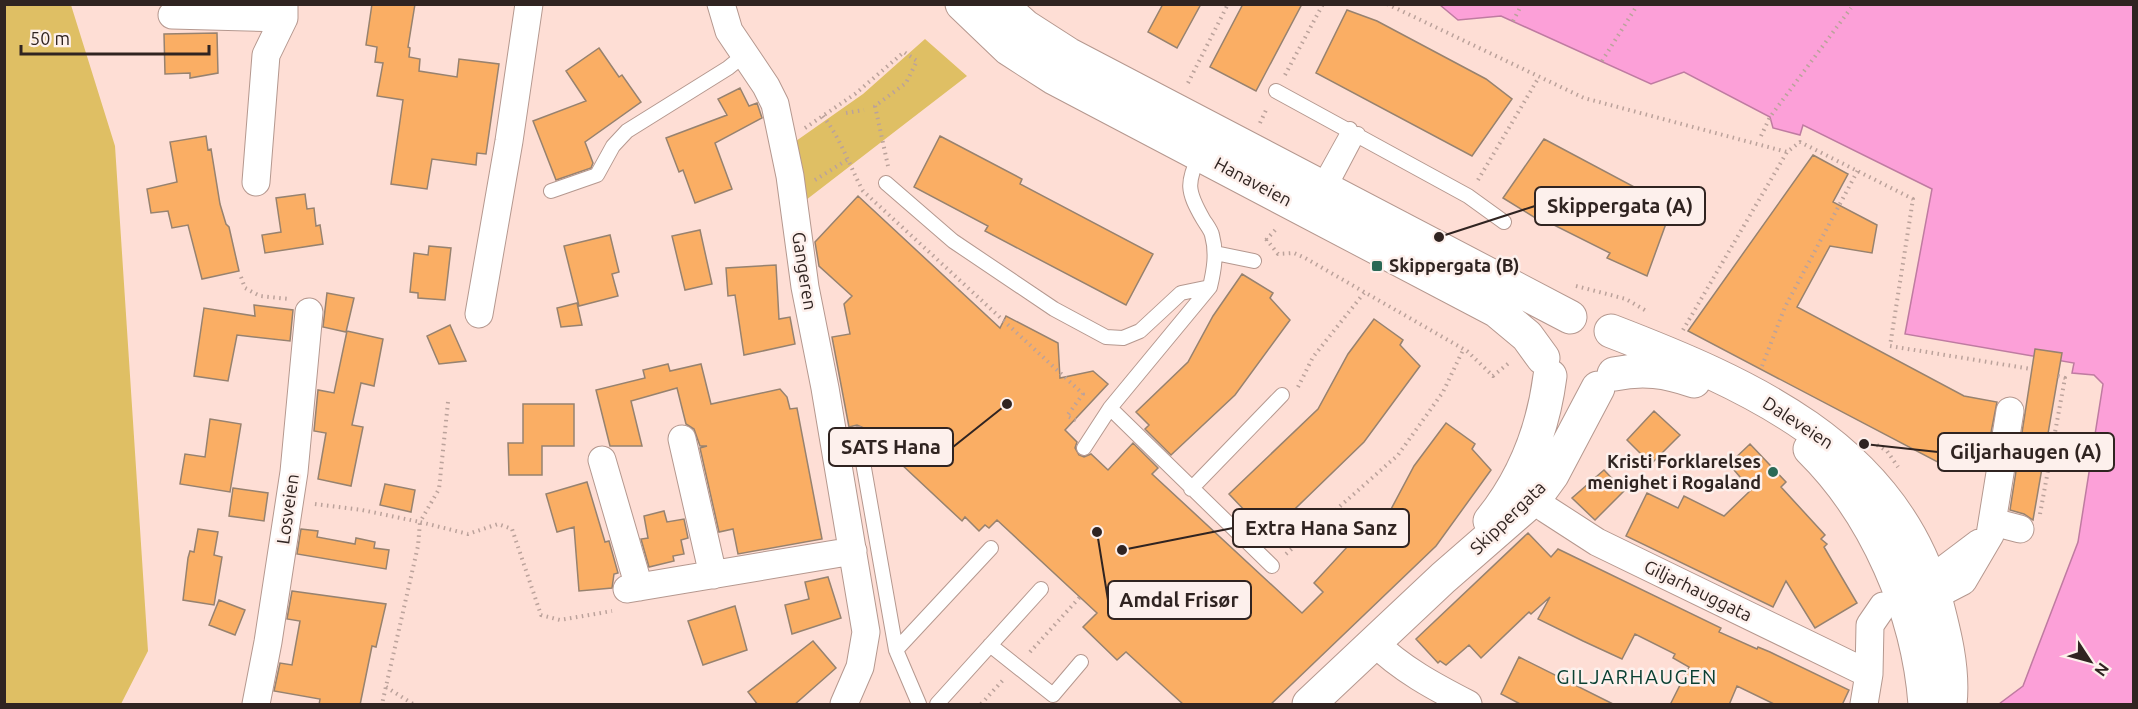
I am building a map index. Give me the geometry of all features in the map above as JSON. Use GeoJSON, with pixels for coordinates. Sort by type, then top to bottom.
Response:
{"type":"FeatureCollection","features":[{"type":"Feature","properties":{"kind":"main road","name":"Hanaveien"},"geometry":{"type":"LineString","coordinates":[[962,4],[990,33],[1030,63],[1497,311],[1527,336],[1535,364]]}},
{"type":"Feature","properties":{"kind":"main road","name":"Hanaveien"},"geometry":{"type":"LineString","coordinates":[[1000,4],[1026,27],[1068,54],[1570,317]]}},
{"type":"Feature","properties":{"kind":"main road"},"geometry":{"type":"LineString","coordinates":[[1588,316],[1597,319],[1611,331],[1619,352],[1606,381],[1577,392],[1566,389],[1535,364],[1549,333],[1570,317],[1588,316]]}},
{"type":"Feature","properties":{"kind":"main road","name":"Daleveien"},"geometry":{"type":"LineString","coordinates":[[1611,331],[1680,358],[1783,409],[1822,436],[1850,460],[1891,505],[1918,551],[1913,595],[1924,705]]}},
{"type":"Feature","properties":{"kind":"main road","name":"Skippergata"},"geometry":{"type":"LineString","coordinates":[[1443,578],[1512,490],[1540,429],[1535,364]]}},
{"type":"Feature","properties":{"kind":"main road","name":"Daleveien"},"geometry":{"type":"LineString","coordinates":[[1606,381],[1637,369],[1676,374],[1750,408],[1804,443],[1831,469],[1865,521],[1892,570],[1913,595],[1942,621],[1948,658],[1950,705]]}},
{"type":"Feature","properties":{"kind":"main road","name":"Skippergata"},"geometry":{"type":"LineString","coordinates":[[1309,705],[1443,578],[1536,497],[1552,475],[1606,381]]}},
{"type":"Feature","properties":{"kind":"street"},"geometry":{"type":"LineString","coordinates":[[479,314],[509,141],[529,4]]}},
{"type":"Feature","properties":{"kind":"street","name":"Gangeren"},"geometry":{"type":"LineString","coordinates":[[721,4],[729,31],[766,86],[775,104],[783,139],[805,287],[866,632],[860,667],[844,705]]}},
{"type":"Feature","properties":{"kind":"street"},"geometry":{"type":"LineString","coordinates":[[172,15],[284,11],[266,55],[256,182]]}},
{"type":"Feature","properties":{"kind":"street","name":"Losveien"},"geometry":{"type":"LineString","coordinates":[[256,705],[267,652],[294,472],[309,312]]}},
{"type":"Feature","properties":{"kind":"street"},"geometry":{"type":"LineString","coordinates":[[1864,705],[1869,674],[1870,625],[1913,595],[1964,581],[1992,529],[2010,411]]}},
{"type":"Feature","properties":{"kind":"street"},"geometry":{"type":"LineString","coordinates":[[682,439],[713,575]]}},
{"type":"Feature","properties":{"kind":"street"},"geometry":{"type":"LineString","coordinates":[[602,460],[627,595],[713,575],[853,551]]}},
{"type":"Feature","properties":{"kind":"street","name":"Giljarhauggata"},"geometry":{"type":"LineString","coordinates":[[1536,497],[1546,509],[1597,542],[1869,674]]}},
{"type":"Feature","properties":{"kind":"street"},"geometry":{"type":"LineString","coordinates":[[1992,529],[2020,529]]}},
{"type":"Feature","properties":{"kind":"street"},"geometry":{"type":"LineString","coordinates":[[1374,642],[1400,664],[1468,705]]}},
{"type":"Feature","properties":{"kind":"lane"},"geometry":{"type":"LineString","coordinates":[[551,191],[597,175],[613,146],[627,131],[729,68],[744,55]]}},
{"type":"Feature","properties":{"kind":"lane"},"geometry":{"type":"LineString","coordinates":[[1276,91],[1354,131],[1468,196],[1504,222]]}},
{"type":"Feature","properties":{"kind":"lane"},"geometry":{"type":"LineString","coordinates":[[1323,189],[1354,131]]}},
{"type":"Feature","properties":{"kind":"lane"},"geometry":{"type":"LineString","coordinates":[[1084,448],[1110,408],[1210,287],[1215,270],[1212,234],[1190,196],[1190,174],[1200,154]]}},
{"type":"Feature","properties":{"kind":"lane"},"geometry":{"type":"LineString","coordinates":[[886,183],[953,241],[1054,309],[1106,337],[1123,338],[1140,331],[1181,293],[1210,287]]}},
{"type":"Feature","properties":{"kind":"lane"},"geometry":{"type":"LineString","coordinates":[[1215,253],[1251,260]]}},
{"type":"Feature","properties":{"kind":"lane"},"geometry":{"type":"LineString","coordinates":[[1191,489],[1282,395]]}},
{"type":"Feature","properties":{"kind":"lane"},"geometry":{"type":"LineString","coordinates":[[1110,408],[1272,566]]}},
{"type":"Feature","properties":{"kind":"lane"},"geometry":{"type":"LineString","coordinates":[[858,434],[896,650],[919,705]]}},
{"type":"Feature","properties":{"kind":"lane"},"geometry":{"type":"LineString","coordinates":[[896,650],[991,548]]}},
{"type":"Feature","properties":{"kind":"lane"},"geometry":{"type":"LineString","coordinates":[[937,705],[1041,589]]}},
{"type":"Feature","properties":{"kind":"lane"},"geometry":{"type":"LineString","coordinates":[[990,645],[1053,695],[1081,662]]}},
{"type":"Feature","properties":{"kind":"path"},"geometry":{"type":"LineString","coordinates":[[1188,83],[1228,4]]}},
{"type":"Feature","properties":{"kind":"path"},"geometry":{"type":"LineString","coordinates":[[1260,123],[1323,4]]}},
{"type":"Feature","properties":{"kind":"path"},"geometry":{"type":"LineString","coordinates":[[1387,4],[1584,98],[1787,152]]}},
{"type":"Feature","properties":{"kind":"path"},"geometry":{"type":"LineString","coordinates":[[1513,21],[1522,4]]}},
{"type":"Feature","properties":{"kind":"path"},"geometry":{"type":"LineString","coordinates":[[1602,61],[1638,4]]}},
{"type":"Feature","properties":{"kind":"path"},"geometry":{"type":"LineString","coordinates":[[1761,136],[1770,117],[1851,8]]}},
{"type":"Feature","properties":{"kind":"path"},"geometry":{"type":"LineString","coordinates":[[783,139],[793,135],[855,94],[904,52],[917,62],[906,83],[875,106],[888,159],[886,183]]}},
{"type":"Feature","properties":{"kind":"path"},"geometry":{"type":"LineString","coordinates":[[1468,196],[1539,77]]}},
{"type":"Feature","properties":{"kind":"path"},"geometry":{"type":"LineString","coordinates":[[846,113],[864,110]]}},
{"type":"Feature","properties":{"kind":"path"},"geometry":{"type":"LineString","coordinates":[[823,116],[840,138],[847,161],[863,191],[1083,394],[1067,416],[1097,430]]}},
{"type":"Feature","properties":{"kind":"path"},"geometry":{"type":"LineString","coordinates":[[1682,332],[1787,152],[1800,142],[1914,199],[1890,346],[2031,369]]}},
{"type":"Feature","properties":{"kind":"path"},"geometry":{"type":"LineString","coordinates":[[838,168],[847,161]]}},
{"type":"Feature","properties":{"kind":"path"},"geometry":{"type":"LineString","coordinates":[[1770,351],[1785,308],[1858,170]]}},
{"type":"Feature","properties":{"kind":"path"},"geometry":{"type":"LineString","coordinates":[[1251,260],[1279,225]]}},
{"type":"Feature","properties":{"kind":"path"},"geometry":{"type":"LineString","coordinates":[[1266,239],[1278,254],[1294,253],[1305,258],[1463,350],[1481,363],[1493,376],[1535,364]]}},
{"type":"Feature","properties":{"kind":"path"},"geometry":{"type":"LineString","coordinates":[[241,277],[245,288],[260,296],[301,300],[308,305],[309,312]]}},
{"type":"Feature","properties":{"kind":"path"},"geometry":{"type":"LineString","coordinates":[[1567,283],[1626,299],[1654,316]]}},
{"type":"Feature","properties":{"kind":"path"},"geometry":{"type":"LineString","coordinates":[[1282,395],[1295,393],[1313,357],[1365,293]]}},
{"type":"Feature","properties":{"kind":"path"},"geometry":{"type":"LineString","coordinates":[[1672,327],[1692,338]]}},
{"type":"Feature","properties":{"kind":"path"},"geometry":{"type":"LineString","coordinates":[[1272,566],[1398,455],[1443,392],[1463,350]]}},
{"type":"Feature","properties":{"kind":"path"},"geometry":{"type":"LineString","coordinates":[[2020,529],[2036,533],[2065,378],[2058,376]]}},
{"type":"Feature","properties":{"kind":"path"},"geometry":{"type":"LineString","coordinates":[[382,705],[418,546],[420,522],[439,489],[448,402]]}},
{"type":"Feature","properties":{"kind":"path"},"geometry":{"type":"LineString","coordinates":[[331,506],[362,510],[468,534],[498,524],[513,529],[541,615],[560,620],[627,595]]}},
{"type":"Feature","properties":{"kind":"path"},"geometry":{"type":"LineString","coordinates":[[386,687],[412,705]]}},
{"type":"Feature","properties":{"kind":"shaded area"},"geometry":{"type":"Polygon","coordinates":[[[4,5],[71,5],[115,146],[148,651],[121,704],[5,704],[4,5]]]}},
{"type":"Feature","properties":{"kind":"shaded area"},"geometry":{"type":"Polygon","coordinates":[[[1440,5],[2133,5],[2133,704],[1999,704],[2023,686],[2078,542],[2103,384],[2094,375],[2072,373],[2074,363],[1905,334],[1932,189],[1803,125],[1800,135],[1773,128],[1770,117],[1684,72],[1651,84],[1501,16],[1458,20],[1440,5]]]}},
{"type":"Feature","properties":{"kind":"shaded area"},"geometry":{"type":"Polygon","coordinates":[[[925,39],[967,76],[806,200],[796,141],[863,94],[925,39]]]}},
{"type":"Feature","properties":{"kind":"building"},"geometry":{"type":"Polygon","coordinates":[[[372,4],[415,4],[408,47],[410,48],[409,57],[420,59],[419,71],[457,77],[459,59],[499,64],[486,154],[477,153],[476,165],[432,159],[427,189],[391,184],[403,100],[377,96],[383,63],[375,62],[377,47],[366,45],[372,4]]]}},
{"type":"Feature","properties":{"kind":"building"},"geometry":{"type":"Polygon","coordinates":[[[1163,4],[1201,4],[1177,48],[1148,32],[1163,4]]]}},
{"type":"Feature","properties":{"kind":"building"},"geometry":{"type":"Polygon","coordinates":[[[1243,4],[1302,4],[1256,91],[1210,67],[1243,4]]]}},
{"type":"Feature","properties":{"kind":"building"},"geometry":{"type":"Polygon","coordinates":[[[1347,10],[1377,21],[1486,79],[1512,99],[1472,156],[1316,73],[1347,10]]]}},
{"type":"Feature","properties":{"kind":"building"},"geometry":{"type":"Polygon","coordinates":[[[217,33],[218,73],[190,78],[190,73],[165,74],[164,34],[217,33]]]}},
{"type":"Feature","properties":{"kind":"building"},"geometry":{"type":"Polygon","coordinates":[[[599,48],[619,77],[622,75],[641,102],[585,142],[593,163],[591,168],[556,180],[533,121],[586,101],[566,71],[599,48]]]}},
{"type":"Feature","properties":{"kind":"building"},"geometry":{"type":"Polygon","coordinates":[[[740,88],[749,106],[757,103],[762,118],[715,143],[732,189],[695,203],[683,170],[679,172],[666,138],[727,115],[718,99],[740,88]]]}},
{"type":"Feature","properties":{"kind":"building"},"geometry":{"type":"Polygon","coordinates":[[[206,136],[208,150],[211,149],[220,204],[229,227],[239,271],[202,279],[188,225],[172,228],[168,211],[151,213],[147,189],[177,182],[170,142],[206,136]]]}},
{"type":"Feature","properties":{"kind":"building"},"geometry":{"type":"Polygon","coordinates":[[[940,136],[1022,179],[1020,184],[1153,254],[1126,305],[985,231],[988,226],[914,187],[940,136]]]}},
{"type":"Feature","properties":{"kind":"building"},"geometry":{"type":"Polygon","coordinates":[[[1544,139],[1672,207],[1647,276],[1607,258],[1610,253],[1538,217],[1537,219],[1503,198],[1544,139]]]}},
{"type":"Feature","properties":{"kind":"building"},"geometry":{"type":"Polygon","coordinates":[[[1813,155],[1848,174],[1833,202],[1877,225],[1872,253],[1830,246],[1797,307],[1964,396],[1997,402],[1987,453],[1980,463],[1967,449],[1964,467],[1950,465],[1949,468],[1688,331],[1813,155]]]}},
{"type":"Feature","properties":{"kind":"building"},"geometry":{"type":"Polygon","coordinates":[[[305,194],[307,209],[314,208],[316,226],[320,225],[323,244],[265,253],[262,235],[281,232],[276,198],[305,194]]]}},
{"type":"Feature","properties":{"kind":"building"},"geometry":{"type":"Polygon","coordinates":[[[858,196],[1000,328],[1006,316],[1058,343],[1060,378],[1093,371],[1108,384],[1065,430],[1077,442],[1075,448],[1079,455],[1084,457],[1091,454],[1108,470],[1133,443],[1158,468],[1152,474],[1302,613],[1323,592],[1314,583],[1359,534],[1363,538],[1389,513],[1414,466],[1446,423],[1475,444],[1472,449],[1491,470],[1436,546],[1270,705],[1184,705],[1126,652],[1117,660],[1083,627],[1097,613],[997,520],[989,528],[985,525],[979,531],[965,517],[962,521],[885,449],[879,455],[869,446],[864,428],[857,425],[849,427],[832,337],[850,334],[844,304],[852,296],[819,266],[815,242],[858,196]]]}},
{"type":"Feature","properties":{"kind":"building"},"geometry":{"type":"Polygon","coordinates":[[[700,230],[712,284],[685,290],[672,236],[700,230]]]}},
{"type":"Feature","properties":{"kind":"building"},"geometry":{"type":"Polygon","coordinates":[[[610,235],[619,272],[612,274],[618,296],[579,306],[564,246],[610,235]]]}},
{"type":"Feature","properties":{"kind":"building"},"geometry":{"type":"Polygon","coordinates":[[[429,246],[451,248],[445,300],[418,298],[418,293],[410,292],[414,253],[428,255],[429,246]]]}},
{"type":"Feature","properties":{"kind":"building"},"geometry":{"type":"Polygon","coordinates":[[[776,265],[779,319],[790,317],[795,344],[744,355],[735,295],[728,296],[726,268],[776,265]]]}},
{"type":"Feature","properties":{"kind":"building"},"geometry":{"type":"Polygon","coordinates":[[[1242,274],[1273,293],[1270,298],[1290,320],[1235,395],[1171,455],[1145,429],[1149,425],[1136,412],[1188,362],[1213,316],[1242,274]]]}},
{"type":"Feature","properties":{"kind":"building"},"geometry":{"type":"Polygon","coordinates":[[[327,293],[354,298],[346,332],[323,327],[327,293]]]}},
{"type":"Feature","properties":{"kind":"building"},"geometry":{"type":"Polygon","coordinates":[[[577,303],[582,325],[561,327],[557,308],[577,303]]]}},
{"type":"Feature","properties":{"kind":"building"},"geometry":{"type":"Polygon","coordinates":[[[254,305],[293,310],[290,341],[237,335],[228,381],[194,376],[204,308],[255,316],[254,305]]]}},
{"type":"Feature","properties":{"kind":"building"},"geometry":{"type":"Polygon","coordinates":[[[1374,319],[1403,340],[1400,345],[1420,366],[1364,442],[1268,535],[1229,494],[1318,409],[1348,354],[1374,319]]]}},
{"type":"Feature","properties":{"kind":"building"},"geometry":{"type":"Polygon","coordinates":[[[450,325],[466,361],[439,364],[427,336],[450,325]]]}},
{"type":"Feature","properties":{"kind":"building"},"geometry":{"type":"Polygon","coordinates":[[[347,331],[383,339],[374,386],[361,383],[352,425],[363,427],[351,486],[318,479],[326,433],[314,431],[318,390],[334,393],[347,331]]]}},
{"type":"Feature","properties":{"kind":"building"},"geometry":{"type":"Polygon","coordinates":[[[2035,349],[2062,353],[2033,520],[2024,514],[2010,510],[2035,349]]]}},
{"type":"Feature","properties":{"kind":"building"},"geometry":{"type":"Polygon","coordinates":[[[668,364],[670,371],[701,364],[711,404],[780,389],[787,397],[790,409],[797,408],[822,539],[738,554],[733,529],[719,532],[700,448],[707,446],[700,446],[694,429],[686,424],[677,388],[631,401],[642,446],[610,446],[596,390],[645,378],[643,370],[668,364]]]}},
{"type":"Feature","properties":{"kind":"building"},"geometry":{"type":"Polygon","coordinates":[[[523,404],[574,404],[574,446],[542,446],[542,475],[509,475],[508,443],[523,443],[523,404]]]}},
{"type":"Feature","properties":{"kind":"building"},"geometry":{"type":"Polygon","coordinates":[[[1654,411],[1680,435],[1651,464],[1627,440],[1654,411]]]}},
{"type":"Feature","properties":{"kind":"building"},"geometry":{"type":"Polygon","coordinates":[[[210,419],[241,424],[230,492],[180,484],[185,454],[205,457],[210,419]]]}},
{"type":"Feature","properties":{"kind":"building"},"geometry":{"type":"Polygon","coordinates":[[[1750,444],[1786,482],[1781,487],[1825,535],[1821,539],[1827,544],[1824,547],[1857,603],[1815,628],[1786,581],[1773,607],[1626,536],[1647,493],[1678,508],[1684,496],[1724,516],[1751,490],[1729,464],[1750,444]]]}},
{"type":"Feature","properties":{"kind":"building"},"geometry":{"type":"Polygon","coordinates":[[[1604,470],[1624,491],[1595,520],[1572,498],[1604,470]]]}},
{"type":"Feature","properties":{"kind":"building"},"geometry":{"type":"Polygon","coordinates":[[[587,482],[605,542],[609,541],[618,573],[614,574],[612,588],[579,591],[574,527],[557,532],[546,494],[587,482]]]}},
{"type":"Feature","properties":{"kind":"building"},"geometry":{"type":"Polygon","coordinates":[[[385,484],[415,490],[411,512],[380,505],[385,484]]]}},
{"type":"Feature","properties":{"kind":"building"},"geometry":{"type":"Polygon","coordinates":[[[233,488],[268,493],[264,521],[229,516],[233,488]]]}},
{"type":"Feature","properties":{"kind":"building"},"geometry":{"type":"Polygon","coordinates":[[[664,511],[667,522],[684,519],[688,538],[681,540],[684,554],[673,556],[674,561],[649,567],[641,539],[648,538],[644,516],[664,511]]]}},
{"type":"Feature","properties":{"kind":"building"},"geometry":{"type":"Polygon","coordinates":[[[198,529],[218,532],[214,555],[222,557],[214,605],[183,600],[188,558],[190,551],[194,552],[198,529]]]}},
{"type":"Feature","properties":{"kind":"building"},"geometry":{"type":"Polygon","coordinates":[[[301,529],[318,531],[317,537],[355,544],[356,538],[375,542],[374,548],[389,550],[386,569],[297,554],[301,529]]]}},
{"type":"Feature","properties":{"kind":"building"},"geometry":{"type":"Polygon","coordinates":[[[1528,533],[1551,557],[1558,549],[1721,628],[1719,632],[1757,649],[1758,647],[1770,652],[1849,690],[1842,705],[1776,705],[1737,686],[1729,705],[1670,705],[1689,667],[1673,658],[1675,654],[1635,634],[1622,659],[1538,619],[1550,597],[1531,614],[1529,612],[1481,658],[1469,645],[1446,665],[1440,661],[1438,663],[1416,639],[1528,533]]]}},
{"type":"Feature","properties":{"kind":"building"},"geometry":{"type":"Polygon","coordinates":[[[828,577],[841,618],[792,634],[785,605],[809,599],[805,582],[828,577]]]}},
{"type":"Feature","properties":{"kind":"building"},"geometry":{"type":"Polygon","coordinates":[[[292,591],[386,604],[376,647],[372,646],[360,705],[319,705],[320,699],[274,691],[280,663],[292,665],[300,621],[287,619],[292,591]]]}},
{"type":"Feature","properties":{"kind":"building"},"geometry":{"type":"Polygon","coordinates":[[[219,600],[245,610],[235,635],[209,625],[219,600]]]}},
{"type":"Feature","properties":{"kind":"building"},"geometry":{"type":"Polygon","coordinates":[[[735,606],[747,650],[703,665],[688,621],[735,606]]]}},
{"type":"Feature","properties":{"kind":"building"},"geometry":{"type":"Polygon","coordinates":[[[813,641],[836,668],[794,705],[758,705],[748,692],[813,641]]]}},
{"type":"Feature","properties":{"kind":"building"},"geometry":{"type":"Polygon","coordinates":[[[1519,657],[1615,705],[1522,705],[1501,694],[1519,657]]]}},
{"type":"Feature","properties":{"kind":"place","name":"Skippergata (A)"},"geometry":{"type":"Point","coordinates":[1439,237]}},
{"type":"Feature","properties":{"kind":"place","name":"Skippergata (B)"},"geometry":{"type":"Point","coordinates":[1377,266]}},
{"type":"Feature","properties":{"kind":"place","name":"SATS Hana"},"geometry":{"type":"Point","coordinates":[1007,404]}},
{"type":"Feature","properties":{"kind":"place","name":"Giljarhaugen (A)"},"geometry":{"type":"Point","coordinates":[1864,444]}},
{"type":"Feature","properties":{"kind":"place","name":"Kristi Forklarelses menighet i Rogaland"},"geometry":{"type":"Point","coordinates":[1773,472]}},
{"type":"Feature","properties":{"kind":"place","name":"Amdal Frisør"},"geometry":{"type":"Point","coordinates":[1097,532]}},
{"type":"Feature","properties":{"kind":"place","name":"Extra Hana Sanz"},"geometry":{"type":"Point","coordinates":[1122,550]}},
{"type":"Feature","properties":{"kind":"district","name":"GILJARHAUGEN"},"geometry":{"type":"Point","coordinates":[1637,677]}}]}
